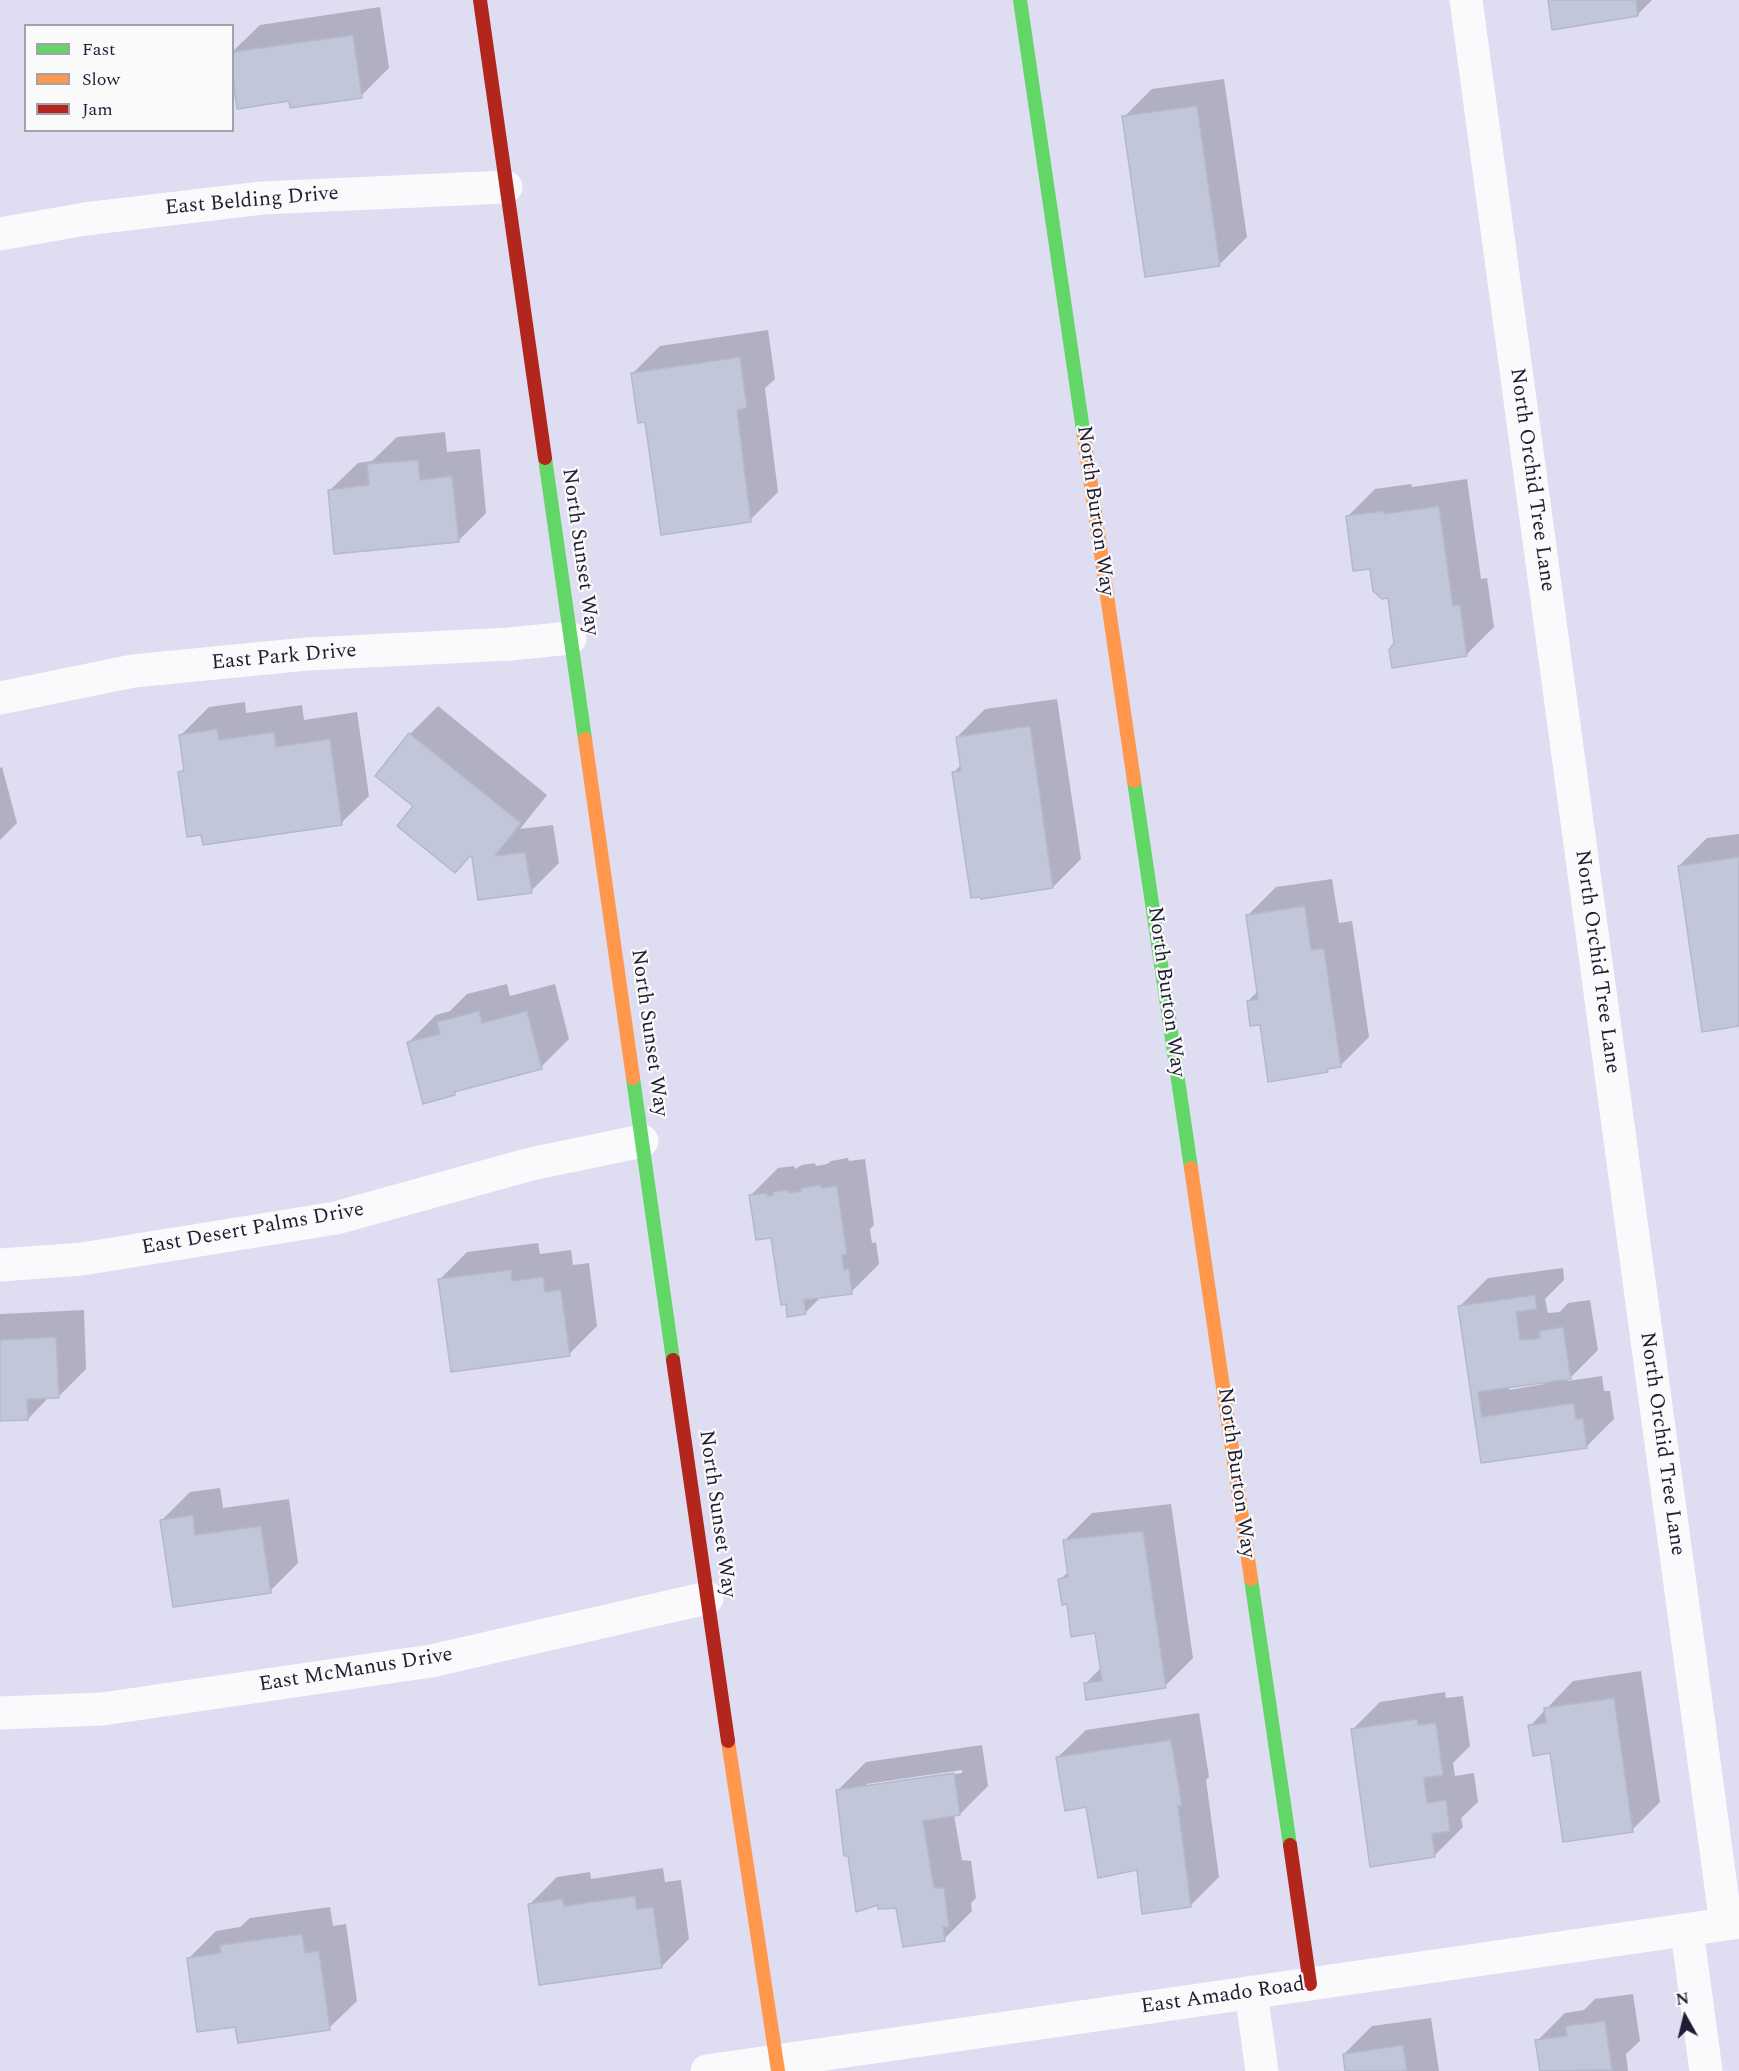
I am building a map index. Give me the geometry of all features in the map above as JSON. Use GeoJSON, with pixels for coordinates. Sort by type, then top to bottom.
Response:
{"type":"FeatureCollection","features":[{"type":"Feature","properties":{"kind":"street","name":"North Sunset Way"},"geometry":{"type":"LineString","coordinates":[[480,0],[707,1598],[777,2066]]}},
{"type":"Feature","properties":{"kind":"street","name":"North Burton Way"},"geometry":{"type":"LineString","coordinates":[[1020,0],[1310,1984]]}},
{"type":"Feature","properties":{"kind":"street","name":"North Orchid Tree Lane"},"geometry":{"type":"LineString","coordinates":[[1466,0],[1733,1923]]}},
{"type":"Feature","properties":{"kind":"street","name":"East Belding Drive"},"geometry":{"type":"LineString","coordinates":[[0,234],[85,219],[262,198],[506,187]]}},
{"type":"Feature","properties":{"kind":"street","name":"East Park Drive"},"geometry":{"type":"LineString","coordinates":[[0,698],[133,671],[307,654],[510,644],[570,638]]}},
{"type":"Feature","properties":{"kind":"street","name":"East Desert Palms Drive"},"geometry":{"type":"LineString","coordinates":[[0,1265],[82,1259],[336,1218],[531,1164],[642,1141]]}},
{"type":"Feature","properties":{"kind":"street","name":"East McManus Drive"},"geometry":{"type":"LineString","coordinates":[[0,1713],[102,1709],[431,1661],[707,1598]]}},
{"type":"Feature","properties":{"kind":"street","name":"East Amado Road"},"geometry":{"type":"LineString","coordinates":[[707,2071],[777,2066],[1251,1992],[1733,1923]]}},
{"type":"Feature","properties":{"kind":"street"},"geometry":{"type":"LineString","coordinates":[[1687,1931],[1706,2071]]}},
{"type":"Feature","properties":{"kind":"street"},"geometry":{"type":"LineString","coordinates":[[1251,1992],[1262,2071]]}},
{"type":"Feature","properties":{"kind":"building"},"geometry":{"type":"Polygon","coordinates":[[[1548,0],[1636,0],[1638,16],[1552,30],[1548,0]]]}},
{"type":"Feature","properties":{"kind":"building"},"geometry":{"type":"Polygon","coordinates":[[[353,35],[362,98],[290,108],[289,101],[237,109],[234,52],[353,35]]]}},
{"type":"Feature","properties":{"kind":"building"},"geometry":{"type":"Polygon","coordinates":[[[1197,106],[1220,266],[1145,277],[1122,116],[1197,106]]]}},
{"type":"Feature","properties":{"kind":"building"},"geometry":{"type":"Polygon","coordinates":[[[740,357],[747,408],[737,410],[751,522],[661,535],[645,422],[638,423],[631,373],[740,357]]]}},
{"type":"Feature","properties":{"kind":"building"},"geometry":{"type":"Polygon","coordinates":[[[418,460],[420,480],[452,476],[459,542],[334,554],[328,490],[369,485],[367,464],[418,460]]]}},
{"type":"Feature","properties":{"kind":"building"},"geometry":{"type":"Polygon","coordinates":[[[1439,506],[1453,606],[1460,605],[1467,656],[1392,668],[1389,650],[1394,643],[1388,598],[1382,599],[1373,591],[1370,569],[1353,571],[1346,516],[1384,511],[1384,514],[1439,506]]]}},
{"type":"Feature","properties":{"kind":"building"},"geometry":{"type":"Polygon","coordinates":[[[1030,726],[1053,888],[981,899],[980,897],[971,898],[952,772],[961,771],[956,737],[1030,726]]]}},
{"type":"Feature","properties":{"kind":"building"},"geometry":{"type":"Polygon","coordinates":[[[217,729],[219,740],[274,732],[276,747],[330,739],[342,825],[203,845],[201,835],[187,837],[178,772],[184,771],[179,735],[217,729]]]}},
{"type":"Feature","properties":{"kind":"building"},"geometry":{"type":"Polygon","coordinates":[[[409,733],[521,823],[495,856],[525,852],[532,893],[478,900],[472,857],[470,856],[455,873],[397,826],[413,806],[375,776],[409,733]]]}},
{"type":"Feature","properties":{"kind":"building"},"geometry":{"type":"Polygon","coordinates":[[[1739,857],[1739,1026],[1702,1032],[1678,866],[1739,857]]]}},
{"type":"Feature","properties":{"kind":"building"},"geometry":{"type":"Polygon","coordinates":[[[1305,906],[1311,950],[1324,948],[1341,1067],[1327,1069],[1328,1072],[1268,1082],[1260,1025],[1250,1026],[1247,1001],[1258,999],[1246,915],[1305,906]]]}},
{"type":"Feature","properties":{"kind":"building"},"geometry":{"type":"Polygon","coordinates":[[[479,1011],[482,1023],[527,1011],[542,1069],[454,1092],[455,1095],[423,1104],[407,1042],[440,1034],[437,1022],[479,1011]]]}},
{"type":"Feature","properties":{"kind":"building"},"geometry":{"type":"Polygon","coordinates":[[[821,1185],[821,1188],[837,1186],[847,1254],[842,1255],[844,1270],[849,1269],[852,1294],[804,1300],[806,1314],[787,1317],[786,1304],[781,1305],[771,1238],[756,1240],[749,1195],[767,1193],[767,1196],[773,1195],[773,1192],[788,1190],[788,1193],[821,1185]]]}},
{"type":"Feature","properties":{"kind":"building"},"geometry":{"type":"Polygon","coordinates":[[[511,1270],[512,1281],[543,1277],[545,1292],[561,1290],[570,1356],[451,1372],[438,1279],[511,1270]]]}},
{"type":"Feature","properties":{"kind":"building"},"geometry":{"type":"Polygon","coordinates":[[[1535,1295],[1537,1309],[1516,1312],[1520,1340],[1540,1338],[1539,1331],[1563,1327],[1571,1379],[1478,1392],[1482,1417],[1574,1403],[1576,1419],[1583,1418],[1587,1448],[1481,1463],[1458,1306],[1535,1295]]]}},
{"type":"Feature","properties":{"kind":"building"},"geometry":{"type":"Polygon","coordinates":[[[56,1337],[59,1398],[27,1399],[28,1420],[0,1421],[0,1340],[56,1337]]]}},
{"type":"Feature","properties":{"kind":"building"},"geometry":{"type":"Polygon","coordinates":[[[193,1515],[195,1535],[261,1526],[271,1593],[173,1607],[160,1520],[193,1515]]]}},
{"type":"Feature","properties":{"kind":"building"},"geometry":{"type":"Polygon","coordinates":[[[1143,1531],[1166,1688],[1086,1700],[1084,1683],[1102,1681],[1095,1633],[1071,1637],[1067,1604],[1062,1605],[1058,1579],[1068,1577],[1063,1540],[1143,1531]]]}},
{"type":"Feature","properties":{"kind":"building"},"geometry":{"type":"Polygon","coordinates":[[[1614,1698],[1633,1832],[1563,1842],[1550,1753],[1533,1756],[1528,1725],[1546,1723],[1544,1708],[1614,1698]]]}},
{"type":"Feature","properties":{"kind":"building"},"geometry":{"type":"Polygon","coordinates":[[[1417,1719],[1418,1725],[1436,1723],[1443,1775],[1424,1778],[1427,1803],[1446,1800],[1450,1831],[1432,1834],[1435,1857],[1370,1867],[1351,1729],[1417,1719]]]}},
{"type":"Feature","properties":{"kind":"building"},"geometry":{"type":"Polygon","coordinates":[[[1171,1740],[1182,1806],[1178,1805],[1191,1907],[1142,1914],[1137,1870],[1098,1878],[1086,1807],[1065,1811],[1056,1757],[1171,1740]]]}},
{"type":"Feature","properties":{"kind":"building"},"geometry":{"type":"Polygon","coordinates":[[[954,1773],[960,1815],[923,1821],[934,1888],[944,1888],[949,1927],[943,1927],[945,1941],[903,1947],[896,1908],[878,1909],[878,1905],[856,1912],[848,1856],[844,1856],[836,1790],[954,1773]]]}},
{"type":"Feature","properties":{"kind":"building"},"geometry":{"type":"Polygon","coordinates":[[[635,1896],[637,1909],[653,1907],[662,1968],[539,1985],[528,1904],[563,1899],[564,1906],[635,1896]]]}},
{"type":"Feature","properties":{"kind":"building"},"geometry":{"type":"Polygon","coordinates":[[[302,1934],[305,1953],[319,1951],[330,2030],[238,2043],[235,2027],[197,2032],[187,1958],[221,1953],[220,1945],[302,1934]]]}},
{"type":"Feature","properties":{"kind":"building"},"geometry":{"type":"Polygon","coordinates":[[[1605,2021],[1612,2070],[1540,2071],[1535,2040],[1567,2036],[1566,2026],[1605,2021]]]}},
{"type":"Feature","properties":{"kind":"building"},"geometry":{"type":"Polygon","coordinates":[[[1403,2045],[1407,2071],[1345,2071],[1343,2054],[1403,2045]]]}},
{"type":"Feature","properties":{"kind":"traffic: fast"},"geometry":{"type":"LineString","coordinates":[[1020,0],[1084,437]]}},
{"type":"Feature","properties":{"kind":"traffic: fast"},"geometry":{"type":"LineString","coordinates":[[545,458],[585,739]]}},
{"type":"Feature","properties":{"kind":"traffic: fast"},"geometry":{"type":"LineString","coordinates":[[1134,781],[1191,1168]]}},
{"type":"Feature","properties":{"kind":"traffic: fast"},"geometry":{"type":"LineString","coordinates":[[633,1078],[673,1360]]}},
{"type":"Feature","properties":{"kind":"traffic: fast"},"geometry":{"type":"LineString","coordinates":[[1251,1579],[1290,1845]]}},
{"type":"Feature","properties":{"kind":"traffic: slow"},"geometry":{"type":"LineString","coordinates":[[1084,437],[1134,781]]}},
{"type":"Feature","properties":{"kind":"traffic: slow"},"geometry":{"type":"LineString","coordinates":[[585,739],[633,1078]]}},
{"type":"Feature","properties":{"kind":"traffic: slow"},"geometry":{"type":"LineString","coordinates":[[1191,1168],[1251,1579]]}},
{"type":"Feature","properties":{"kind":"traffic: slow"},"geometry":{"type":"LineString","coordinates":[[728,1741],[778,2071]]}},
{"type":"Feature","properties":{"kind":"traffic: jam"},"geometry":{"type":"LineString","coordinates":[[480,0],[545,458]]}},
{"type":"Feature","properties":{"kind":"traffic: jam"},"geometry":{"type":"LineString","coordinates":[[673,1360],[728,1741]]}},
{"type":"Feature","properties":{"kind":"traffic: jam"},"geometry":{"type":"LineString","coordinates":[[1290,1845],[1310,1984]]}}]}
